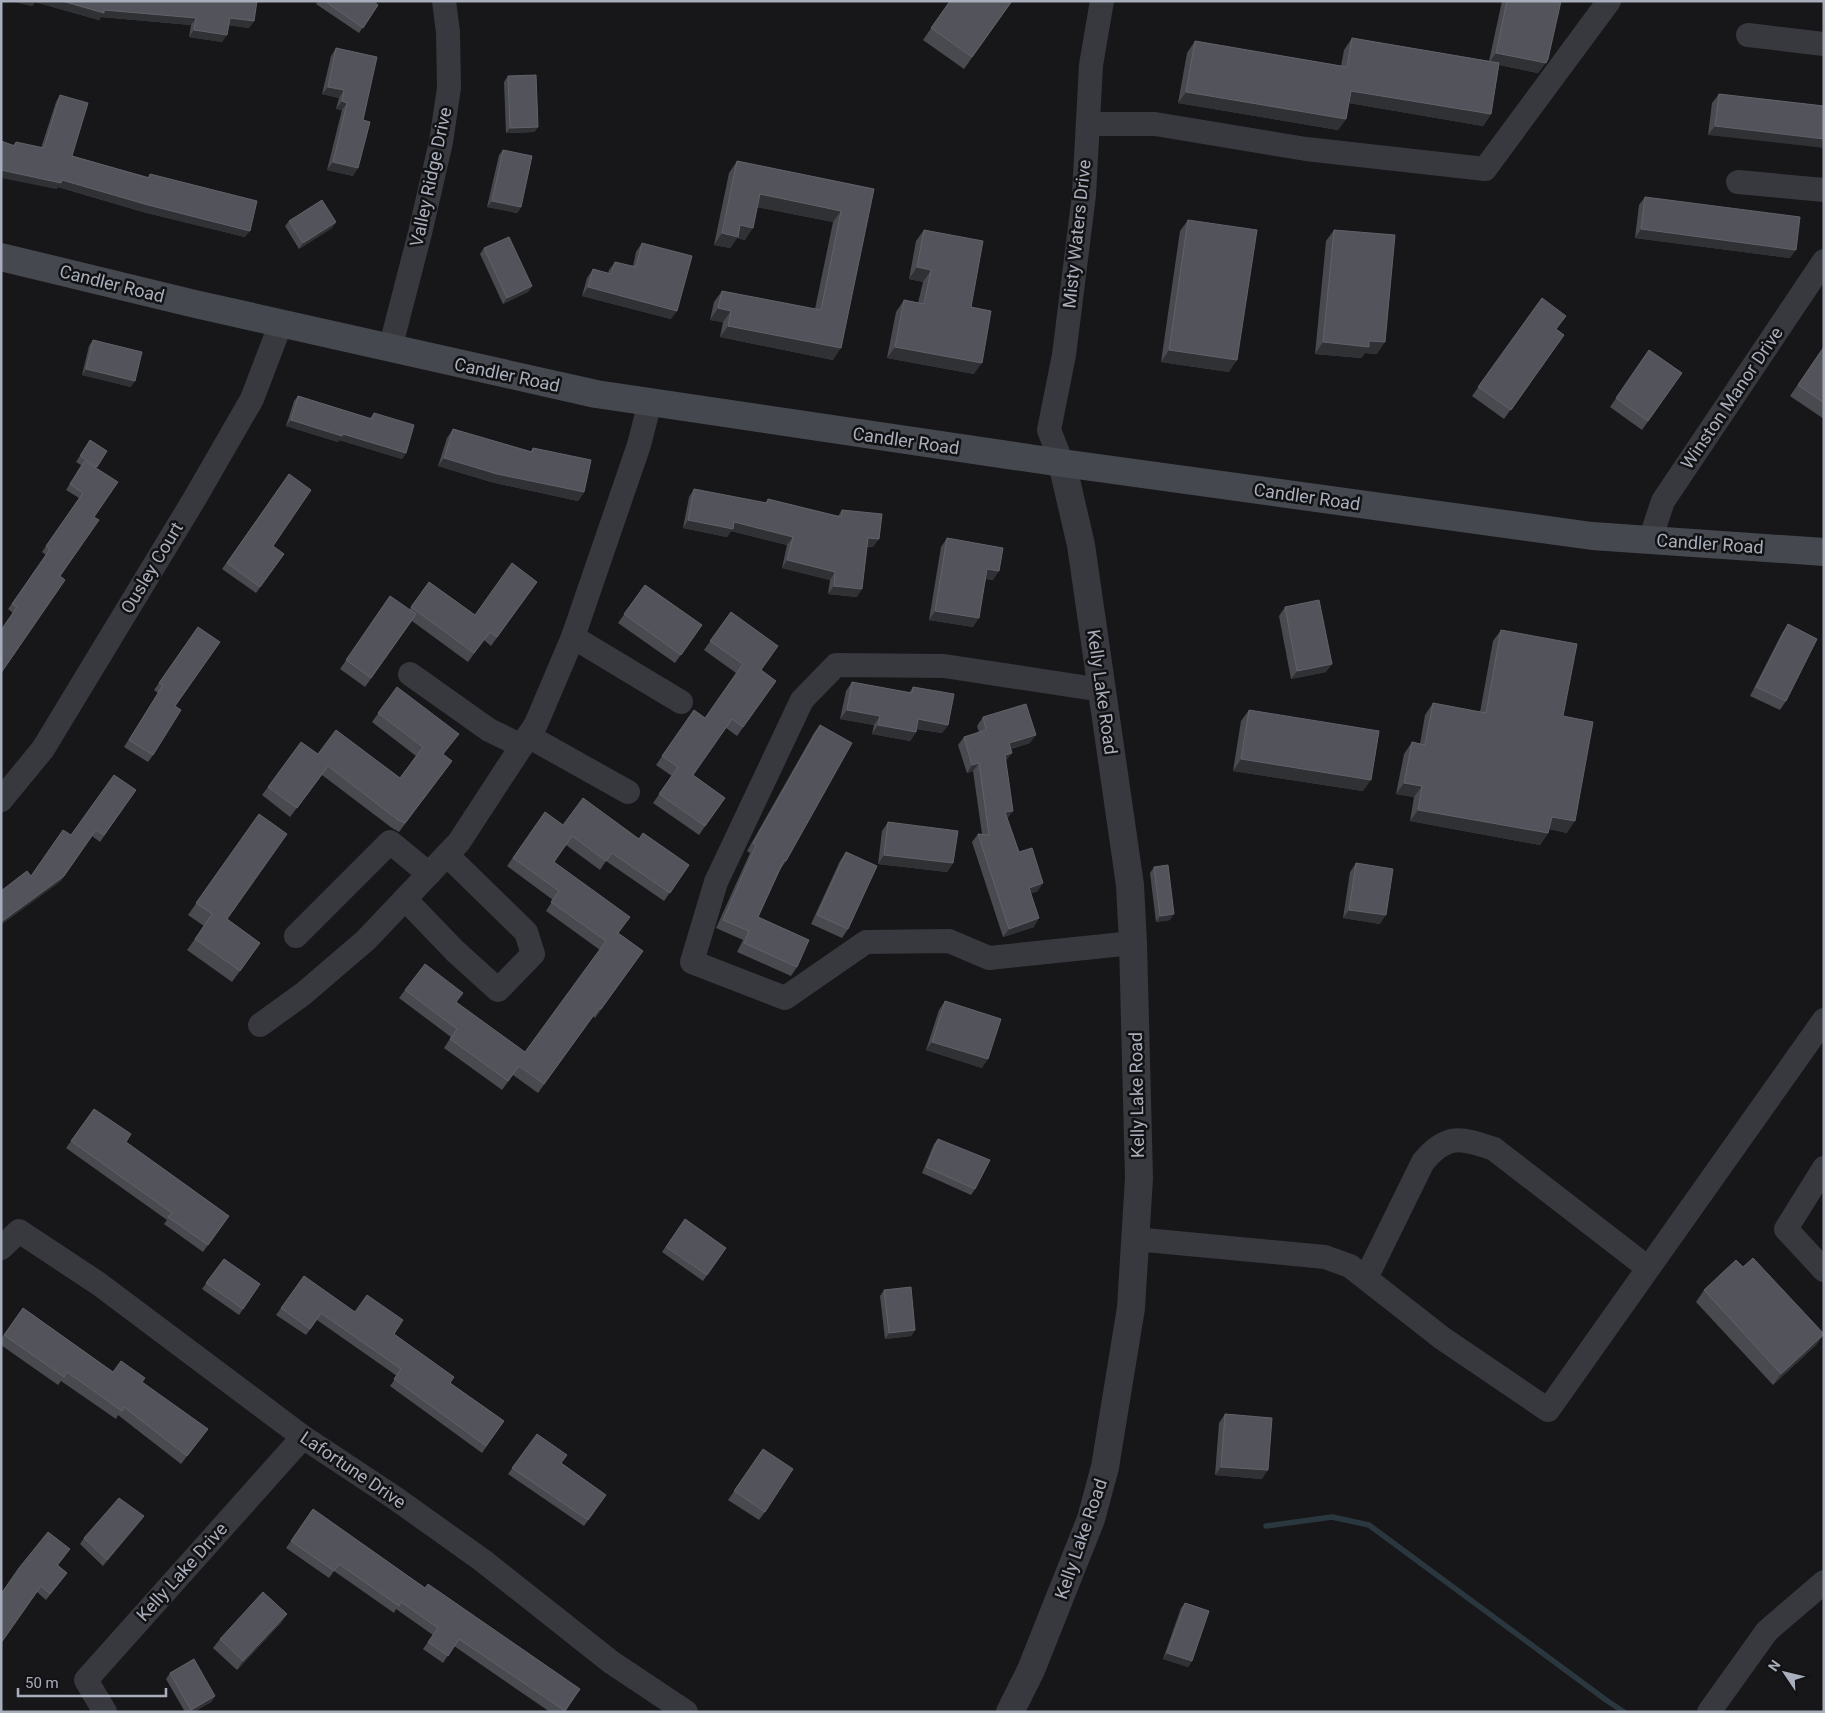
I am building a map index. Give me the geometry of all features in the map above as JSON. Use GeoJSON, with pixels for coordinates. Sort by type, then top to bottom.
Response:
{"type":"FeatureCollection","features":[{"type":"Feature","properties":{"kind":"main road","name":"Candler Road"},"geometry":{"type":"LineString","coordinates":[[1,257],[390,349],[596,394],[1062,463],[1592,536],[1824,552]]}},
{"type":"Feature","properties":{"kind":"street","name":"Valley Ridge Drive"},"geometry":{"type":"LineString","coordinates":[[390,349],[441,142],[448,88],[448,32],[444,1]]}},
{"type":"Feature","properties":{"kind":"street","name":"Misty Waters Drive"},"geometry":{"type":"LineString","coordinates":[[1062,463],[1049,430],[1064,355],[1084,195],[1091,65],[1102,1]]}},
{"type":"Feature","properties":{"kind":"street"},"geometry":{"type":"LineString","coordinates":[[1088,124],[1155,124],[1306,149],[1485,168],[1609,1]]}},
{"type":"Feature","properties":{"kind":"street"},"geometry":{"type":"LineString","coordinates":[[1748,35],[1824,44]]}},
{"type":"Feature","properties":{"kind":"street"},"geometry":{"type":"LineString","coordinates":[[1738,182],[1824,190]]}},
{"type":"Feature","properties":{"kind":"street","name":"Winston Manor Drive"},"geometry":{"type":"LineString","coordinates":[[1650,540],[1663,501],[1824,262]]}},
{"type":"Feature","properties":{"kind":"street","name":"Ousley Court"},"geometry":{"type":"LineString","coordinates":[[1,800],[43,749],[195,498],[252,400],[281,323]]}},
{"type":"Feature","properties":{"kind":"street"},"geometry":{"type":"LineString","coordinates":[[260,1025],[303,994],[366,940],[459,842],[536,724],[573,637],[639,445],[650,402]]}},
{"type":"Feature","properties":{"kind":"street","name":"Kelly Lake Road"},"geometry":{"type":"LineString","coordinates":[[1010,1712],[1032,1670],[1092,1519],[1105,1467],[1132,1308],[1139,1178],[1130,885],[1081,545],[1062,463]]}},
{"type":"Feature","properties":{"kind":"street"},"geometry":{"type":"LineString","coordinates":[[573,637],[681,702]]}},
{"type":"Feature","properties":{"kind":"street"},"geometry":{"type":"LineString","coordinates":[[1102,690],[944,666],[836,666],[802,700],[716,882],[692,962],[785,998],[866,942],[949,941],[989,958],[1133,943]]}},
{"type":"Feature","properties":{"kind":"street"},"geometry":{"type":"LineString","coordinates":[[410,674],[489,730],[525,741],[628,792]]}},
{"type":"Feature","properties":{"kind":"street"},"geometry":{"type":"LineString","coordinates":[[296,936],[390,842],[429,874]]}},
{"type":"Feature","properties":{"kind":"street"},"geometry":{"type":"LineString","coordinates":[[405,899],[454,951],[498,990],[533,954],[526,932],[447,855]]}},
{"type":"Feature","properties":{"kind":"street"},"geometry":{"type":"LineString","coordinates":[[1135,1240],[1325,1257],[1350,1266],[1442,1338],[1548,1410],[1824,1020]]}},
{"type":"Feature","properties":{"kind":"street"},"geometry":{"type":"LineString","coordinates":[[1366,1278],[1423,1162],[1433,1150],[1443,1144],[1456,1140],[1471,1141],[1494,1149],[1648,1268]]}},
{"type":"Feature","properties":{"kind":"street"},"geometry":{"type":"LineString","coordinates":[[1824,1168],[1786,1230],[1824,1270]]}},
{"type":"Feature","properties":{"kind":"street","name":"Lafortune Drive"},"geometry":{"type":"LineString","coordinates":[[1,1248],[19,1232],[99,1284],[303,1437],[396,1498],[482,1560],[611,1662],[686,1712]]}},
{"type":"Feature","properties":{"kind":"street","name":"Kelly Lake Drive"},"geometry":{"type":"LineString","coordinates":[[105,1712],[86,1680],[303,1437]]}},
{"type":"Feature","properties":{"kind":"street"},"geometry":{"type":"LineString","coordinates":[[1709,1712],[1767,1631],[1824,1582]]}},
{"type":"Feature","properties":{"kind":"building"},"geometry":{"type":"Polygon","coordinates":[[[62,1],[257,1],[254,21],[230,18],[227,35],[194,30],[196,18],[104,10],[104,13],[62,1]]]}},
{"type":"Feature","properties":{"kind":"building"},"geometry":{"type":"Polygon","coordinates":[[[325,1],[373,1],[378,5],[363,28],[325,1]]]}},
{"type":"Feature","properties":{"kind":"building"},"geometry":{"type":"Polygon","coordinates":[[[950,1],[1012,1],[972,57],[931,28],[950,1]]]}},
{"type":"Feature","properties":{"kind":"building"},"geometry":{"type":"Polygon","coordinates":[[[1507,1],[1561,1],[1546,63],[1496,53],[1507,1]]]}},
{"type":"Feature","properties":{"kind":"building"},"geometry":{"type":"Polygon","coordinates":[[[1352,38],[1499,63],[1491,114],[1351,91],[1346,119],[1186,92],[1195,41],[1347,67],[1352,38]]]}},
{"type":"Feature","properties":{"kind":"building"},"geometry":{"type":"Polygon","coordinates":[[[336,48],[377,57],[363,120],[370,122],[358,168],[333,162],[347,103],[342,101],[344,90],[328,87],[336,48]]]}},
{"type":"Feature","properties":{"kind":"building"},"geometry":{"type":"Polygon","coordinates":[[[536,75],[538,127],[510,128],[508,76],[536,75]]]}},
{"type":"Feature","properties":{"kind":"building"},"geometry":{"type":"Polygon","coordinates":[[[1719,94],[1824,106],[1824,139],[1715,126],[1719,94]]]}},
{"type":"Feature","properties":{"kind":"building"},"geometry":{"type":"Polygon","coordinates":[[[60,95],[88,103],[72,156],[149,178],[150,174],[257,201],[250,231],[148,205],[62,180],[61,183],[1,170],[1,141],[15,146],[16,142],[44,148],[60,95]]]}},
{"type":"Feature","properties":{"kind":"building"},"geometry":{"type":"Polygon","coordinates":[[[503,150],[532,156],[521,207],[492,201],[503,150]]]}},
{"type":"Feature","properties":{"kind":"building"},"geometry":{"type":"Polygon","coordinates":[[[737,161],[874,189],[841,348],[728,326],[731,311],[718,308],[722,291],[821,310],[841,211],[760,194],[753,228],[740,225],[738,237],[722,233],[737,161]]]}},
{"type":"Feature","properties":{"kind":"building"},"geometry":{"type":"Polygon","coordinates":[[[1645,197],[1800,217],[1796,250],[1641,229],[1645,197]]]}},
{"type":"Feature","properties":{"kind":"building"},"geometry":{"type":"Polygon","coordinates":[[[322,200],[336,222],[303,243],[289,221],[322,200]]]}},
{"type":"Feature","properties":{"kind":"building"},"geometry":{"type":"Polygon","coordinates":[[[1188,220],[1257,230],[1237,360],[1169,350],[1188,220]]]}},
{"type":"Feature","properties":{"kind":"building"},"geometry":{"type":"Polygon","coordinates":[[[924,230],[983,241],[971,307],[991,311],[982,363],[895,347],[904,300],[924,304],[931,270],[917,267],[924,230]]]}},
{"type":"Feature","properties":{"kind":"building"},"geometry":{"type":"Polygon","coordinates":[[[1334,230],[1395,235],[1385,342],[1369,341],[1369,347],[1323,342],[1334,230]]]}},
{"type":"Feature","properties":{"kind":"building"},"geometry":{"type":"Polygon","coordinates":[[[509,237],[532,286],[507,298],[484,248],[509,237]]]}},
{"type":"Feature","properties":{"kind":"building"},"geometry":{"type":"Polygon","coordinates":[[[642,243],[692,256],[677,311],[588,287],[593,269],[611,274],[615,262],[636,267],[642,243]]]}},
{"type":"Feature","properties":{"kind":"building"},"geometry":{"type":"Polygon","coordinates":[[[1542,298],[1566,316],[1556,329],[1564,335],[1511,410],[1478,387],[1542,298]]]}},
{"type":"Feature","properties":{"kind":"building"},"geometry":{"type":"Polygon","coordinates":[[[93,340],[142,352],[135,381],[86,369],[93,340]]]}},
{"type":"Feature","properties":{"kind":"building"},"geometry":{"type":"Polygon","coordinates":[[[1824,347],[1824,403],[1798,385],[1824,347]]]}},
{"type":"Feature","properties":{"kind":"building"},"geometry":{"type":"Polygon","coordinates":[[[1649,350],[1682,373],[1648,421],[1616,398],[1649,350]]]}},
{"type":"Feature","properties":{"kind":"building"},"geometry":{"type":"Polygon","coordinates":[[[298,396],[372,419],[374,413],[414,425],[406,453],[291,420],[298,396]]]}},
{"type":"Feature","properties":{"kind":"building"},"geometry":{"type":"Polygon","coordinates":[[[453,429],[532,452],[533,448],[591,460],[584,492],[497,474],[444,458],[453,429]]]}},
{"type":"Feature","properties":{"kind":"building"},"geometry":{"type":"Polygon","coordinates":[[[90,440],[107,451],[97,467],[80,456],[90,440]]]}},
{"type":"Feature","properties":{"kind":"building"},"geometry":{"type":"Polygon","coordinates":[[[85,461],[118,482],[94,517],[99,520],[60,576],[65,580],[1,673],[1,630],[17,607],[12,604],[50,549],[46,546],[83,493],[70,484],[85,461]]]}},
{"type":"Feature","properties":{"kind":"building"},"geometry":{"type":"Polygon","coordinates":[[[289,474],[311,490],[273,546],[284,554],[260,587],[227,563],[289,474]]]}},
{"type":"Feature","properties":{"kind":"building"},"geometry":{"type":"Polygon","coordinates":[[[694,489],[767,503],[768,499],[841,517],[842,510],[882,514],[879,539],[868,538],[862,589],[834,586],[835,572],[787,560],[793,537],[734,522],[733,529],[688,520],[694,489]]]}},
{"type":"Feature","properties":{"kind":"building"},"geometry":{"type":"Polygon","coordinates":[[[947,538],[1003,548],[999,571],[987,569],[979,618],[935,611],[947,538]]]}},
{"type":"Feature","properties":{"kind":"building"},"geometry":{"type":"Polygon","coordinates":[[[512,563],[537,582],[497,637],[490,632],[474,653],[411,607],[429,582],[475,615],[512,563]]]}},
{"type":"Feature","properties":{"kind":"building"},"geometry":{"type":"Polygon","coordinates":[[[645,585],[702,625],[681,655],[624,614],[645,585]]]}},
{"type":"Feature","properties":{"kind":"building"},"geometry":{"type":"Polygon","coordinates":[[[390,596],[416,614],[371,678],[346,660],[390,596]]]}},
{"type":"Feature","properties":{"kind":"building"},"geometry":{"type":"Polygon","coordinates":[[[1319,600],[1332,664],[1297,671],[1285,607],[1319,600]]]}},
{"type":"Feature","properties":{"kind":"building"},"geometry":{"type":"Polygon","coordinates":[[[731,612],[778,646],[761,670],[776,681],[743,727],[732,719],[693,775],[725,798],[705,826],[659,794],[678,767],[662,756],[694,710],[705,718],[743,664],[710,641],[731,612]]]}},
{"type":"Feature","properties":{"kind":"building"},"geometry":{"type":"Polygon","coordinates":[[[1788,624],[1817,639],[1786,701],[1756,687],[1788,624]]]}},
{"type":"Feature","properties":{"kind":"building"},"geometry":{"type":"Polygon","coordinates":[[[198,627],[220,642],[175,706],[181,710],[153,755],[129,740],[163,685],[159,683],[198,627]]]}},
{"type":"Feature","properties":{"kind":"building"},"geometry":{"type":"Polygon","coordinates":[[[1501,630],[1577,644],[1563,716],[1593,722],[1575,821],[1552,817],[1548,833],[1418,810],[1422,786],[1404,783],[1412,742],[1425,745],[1433,703],[1486,713],[1501,630]]]}},
{"type":"Feature","properties":{"kind":"building"},"geometry":{"type":"Polygon","coordinates":[[[852,682],[912,693],[913,687],[954,694],[948,725],[918,719],[916,732],[878,725],[880,716],[847,710],[852,682]]]}},
{"type":"Feature","properties":{"kind":"building"},"geometry":{"type":"Polygon","coordinates":[[[397,687],[459,734],[443,754],[452,761],[405,823],[398,820],[328,766],[297,808],[268,787],[301,742],[318,754],[336,730],[400,778],[423,747],[378,713],[397,687]]]}},
{"type":"Feature","properties":{"kind":"building"},"geometry":{"type":"Polygon","coordinates":[[[1026,704],[1036,735],[1009,743],[1012,753],[1005,755],[1013,811],[1005,812],[1019,852],[1032,848],[1043,883],[1029,888],[1039,918],[1009,929],[978,834],[989,835],[979,763],[972,765],[964,737],[986,730],[983,717],[1026,704]]]}},
{"type":"Feature","properties":{"kind":"building"},"geometry":{"type":"Polygon","coordinates":[[[1249,710],[1379,731],[1371,780],[1241,759],[1249,710]]]}},
{"type":"Feature","properties":{"kind":"building"},"geometry":{"type":"Polygon","coordinates":[[[820,725],[852,743],[786,861],[784,860],[758,917],[809,940],[797,967],[744,943],[749,931],[723,920],[756,845],[753,843],[820,725]]]}},
{"type":"Feature","properties":{"kind":"building"},"geometry":{"type":"Polygon","coordinates":[[[114,775],[136,790],[104,835],[96,830],[64,876],[1,922],[1,891],[27,871],[31,876],[63,830],[71,835],[114,775]]]}},
{"type":"Feature","properties":{"kind":"building"},"geometry":{"type":"Polygon","coordinates":[[[583,798],[639,839],[643,833],[689,865],[670,893],[612,853],[606,861],[572,836],[554,862],[630,917],[618,933],[643,951],[544,1084],[519,1066],[508,1081],[450,1039],[457,1029],[405,990],[425,964],[463,993],[456,1002],[525,1052],[606,941],[551,902],[559,891],[513,858],[545,812],[563,825],[583,798]]]}},
{"type":"Feature","properties":{"kind":"building"},"geometry":{"type":"Polygon","coordinates":[[[259,814],[287,834],[227,919],[260,943],[240,971],[195,939],[212,914],[196,903],[259,814]]]}},
{"type":"Feature","properties":{"kind":"building"},"geometry":{"type":"Polygon","coordinates":[[[888,822],[958,831],[953,863],[884,855],[888,822]]]}},
{"type":"Feature","properties":{"kind":"building"},"geometry":{"type":"Polygon","coordinates":[[[846,852],[877,866],[848,929],[817,915],[846,852]]]}},
{"type":"Feature","properties":{"kind":"building"},"geometry":{"type":"Polygon","coordinates":[[[1356,863],[1393,869],[1386,915],[1349,910],[1356,863]]]}},
{"type":"Feature","properties":{"kind":"building"},"geometry":{"type":"Polygon","coordinates":[[[1168,865],[1174,914],[1160,916],[1154,867],[1168,865]]]}},
{"type":"Feature","properties":{"kind":"building"},"geometry":{"type":"Polygon","coordinates":[[[945,1001],[1001,1019],[988,1059],[932,1042],[945,1001]]]}},
{"type":"Feature","properties":{"kind":"building"},"geometry":{"type":"Polygon","coordinates":[[[94,1109],[131,1134],[126,1142],[229,1216],[208,1245],[168,1217],[172,1213],[71,1141],[94,1109]]]}},
{"type":"Feature","properties":{"kind":"building"},"geometry":{"type":"Polygon","coordinates":[[[938,1139],[990,1160],[975,1189],[926,1167],[938,1139]]]}},
{"type":"Feature","properties":{"kind":"building"},"geometry":{"type":"Polygon","coordinates":[[[685,1219],[726,1248],[707,1275],[666,1247],[685,1219]]]}},
{"type":"Feature","properties":{"kind":"building"},"geometry":{"type":"Polygon","coordinates":[[[1753,1258],[1824,1334],[1781,1374],[1704,1290],[1736,1260],[1743,1267],[1753,1258]]]}},
{"type":"Feature","properties":{"kind":"building"},"geometry":{"type":"Polygon","coordinates":[[[224,1259],[260,1284],[243,1309],[206,1283],[224,1259]]]}},
{"type":"Feature","properties":{"kind":"building"},"geometry":{"type":"Polygon","coordinates":[[[304,1276],[355,1312],[367,1295],[403,1320],[394,1334],[454,1377],[450,1383],[504,1421],[486,1446],[394,1379],[401,1369],[321,1313],[310,1329],[281,1308],[304,1276]]]}},
{"type":"Feature","properties":{"kind":"building"},"geometry":{"type":"Polygon","coordinates":[[[911,1287],[915,1330],[889,1333],[884,1290],[911,1287]]]}},
{"type":"Feature","properties":{"kind":"building"},"geometry":{"type":"Polygon","coordinates":[[[23,1308],[113,1372],[121,1361],[145,1378],[142,1382],[208,1429],[187,1456],[124,1407],[122,1411],[67,1372],[64,1377],[4,1335],[23,1308]]]}},
{"type":"Feature","properties":{"kind":"building"},"geometry":{"type":"Polygon","coordinates":[[[1225,1414],[1272,1418],[1268,1470],[1221,1467],[1225,1414]]]}},
{"type":"Feature","properties":{"kind":"building"},"geometry":{"type":"Polygon","coordinates":[[[537,1434],[567,1455],[561,1463],[606,1495],[588,1520],[512,1468],[537,1434]]]}},
{"type":"Feature","properties":{"kind":"building"},"geometry":{"type":"Polygon","coordinates":[[[763,1449],[793,1469],[765,1512],[734,1491],[763,1449]]]}},
{"type":"Feature","properties":{"kind":"building"},"geometry":{"type":"Polygon","coordinates":[[[119,1498],[144,1516],[107,1560],[84,1538],[119,1498]]]}},
{"type":"Feature","properties":{"kind":"building"},"geometry":{"type":"Polygon","coordinates":[[[313,1509],[425,1588],[428,1584],[580,1689],[565,1711],[459,1639],[448,1656],[428,1642],[438,1628],[401,1602],[399,1606],[339,1564],[334,1571],[291,1541],[313,1509]]]}},
{"type":"Feature","properties":{"kind":"building"},"geometry":{"type":"Polygon","coordinates":[[[48,1532],[70,1549],[57,1565],[67,1573],[50,1594],[41,1586],[1,1643],[1,1594],[48,1532]]]}},
{"type":"Feature","properties":{"kind":"building"},"geometry":{"type":"Polygon","coordinates":[[[263,1592],[287,1614],[243,1661],[220,1639],[263,1592]]]}},
{"type":"Feature","properties":{"kind":"building"},"geometry":{"type":"Polygon","coordinates":[[[1185,1603],[1209,1611],[1192,1661],[1167,1653],[1185,1603]]]}},
{"type":"Feature","properties":{"kind":"building"},"geometry":{"type":"Polygon","coordinates":[[[194,1659],[215,1696],[191,1710],[170,1673],[194,1659]]]}},
{"type":"Feature","properties":{"kind":"waterway"},"geometry":{"type":"LineString","coordinates":[[1266,1526],[1332,1517],[1369,1525],[1624,1712]]}}]}
